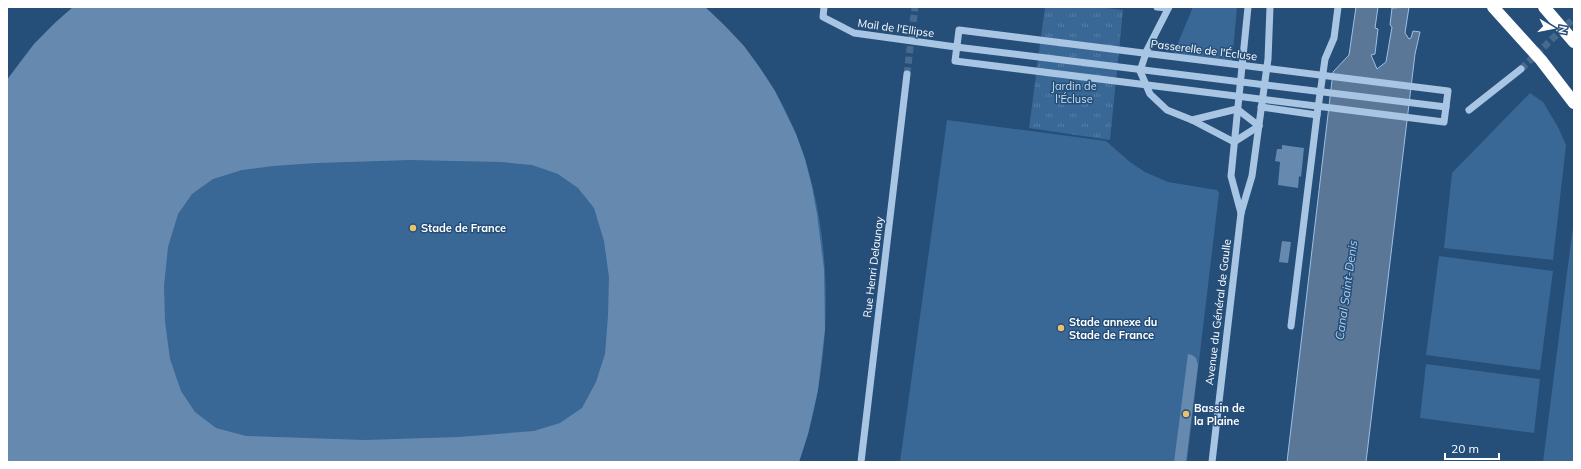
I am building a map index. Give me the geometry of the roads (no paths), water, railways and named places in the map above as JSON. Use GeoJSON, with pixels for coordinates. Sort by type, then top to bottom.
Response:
{"type":"FeatureCollection","features":[{"type":"Feature","properties":{"kind":"highway"},"geometry":{"type":"LineString","coordinates":[[1493,7],[1541,60],[1574,103]]}},
{"type":"Feature","properties":{"kind":"highway"},"geometry":{"type":"LineString","coordinates":[[1544,7],[1574,42]]}},
{"type":"Feature","properties":{"kind":"street","name":"Mail de l'Ellipse"},"geometry":{"type":"LineString","coordinates":[[824,7],[823,18],[854,33],[956,47]]}},
{"type":"Feature","properties":{"kind":"street"},"geometry":{"type":"LineString","coordinates":[[1157,7],[1168,8],[1147,50],[1140,71],[1150,94],[1167,110],[1192,120],[1234,142],[1259,126],[1238,109],[1192,120]]}},
{"type":"Feature","properties":{"kind":"street","name":"Avenue du Général de Gaulle"},"geometry":{"type":"LineString","coordinates":[[1241,213],[1231,176],[1248,26],[1248,7]]}},
{"type":"Feature","properties":{"kind":"street","name":"Avenue du Général de Gaulle"},"geometry":{"type":"LineString","coordinates":[[1212,462],[1241,213],[1252,176],[1268,59],[1270,7]]}},
{"type":"Feature","properties":{"kind":"street"},"geometry":{"type":"LineString","coordinates":[[1291,326],[1325,59],[1334,38],[1338,7]]}},
{"type":"Feature","properties":{"kind":"street","name":"Passerelle de l'Écluse"},"geometry":{"type":"LineString","coordinates":[[956,47],[959,30],[1448,91],[1446,107]]}},
{"type":"Feature","properties":{"kind":"street"},"geometry":{"type":"LineString","coordinates":[[956,47],[1446,107],[1444,122],[955,61],[956,47]]}},
{"type":"Feature","properties":{"kind":"street"},"geometry":{"type":"LineString","coordinates":[[1469,110],[1521,69]]}},
{"type":"Feature","properties":{"kind":"street","name":"Rue Henri Delaunay"},"geometry":{"type":"LineString","coordinates":[[861,462],[907,74]]}},
{"type":"Feature","properties":{"kind":"street"},"geometry":{"type":"LineString","coordinates":[[1261,107],[1317,115]]}},
{"type":"Feature","properties":{"kind":"water","name":"Canal Saint-Denis"},"geometry":{"type":"Polygon","coordinates":[[[1356,7],[1378,7],[1375,28],[1378,29],[1375,54],[1371,55],[1377,69],[1386,62],[1392,27],[1390,25],[1392,8],[1409,7],[1405,33],[1409,39],[1411,38],[1413,31],[1420,32],[1415,54],[1366,462],[1287,462],[1333,72],[1349,55],[1356,7]]]}},
{"type":"Feature","properties":{"kind":"tunnel"},"geometry":{"type":"LineString","coordinates":[[907,74],[915,7]]}},
{"type":"Feature","properties":{"kind":"tunnel"},"geometry":{"type":"LineString","coordinates":[[1521,69],[1574,18]]}},
{"type":"Feature","properties":{"kind":"place","name":"Stade de France"},"geometry":{"type":"Point","coordinates":[413,228]}},
{"type":"Feature","properties":{"kind":"place","name":"Stade annexe du Stade de France"},"geometry":{"type":"Point","coordinates":[1061,328]}},
{"type":"Feature","properties":{"kind":"place","name":"Bassin de la Plaine"},"geometry":{"type":"Point","coordinates":[1186,414]}},
{"type":"Feature","properties":{"kind":"park label","name":"Jardin de l'Écluse"},"geometry":{"type":"Point","coordinates":[1074,92]}}]}
